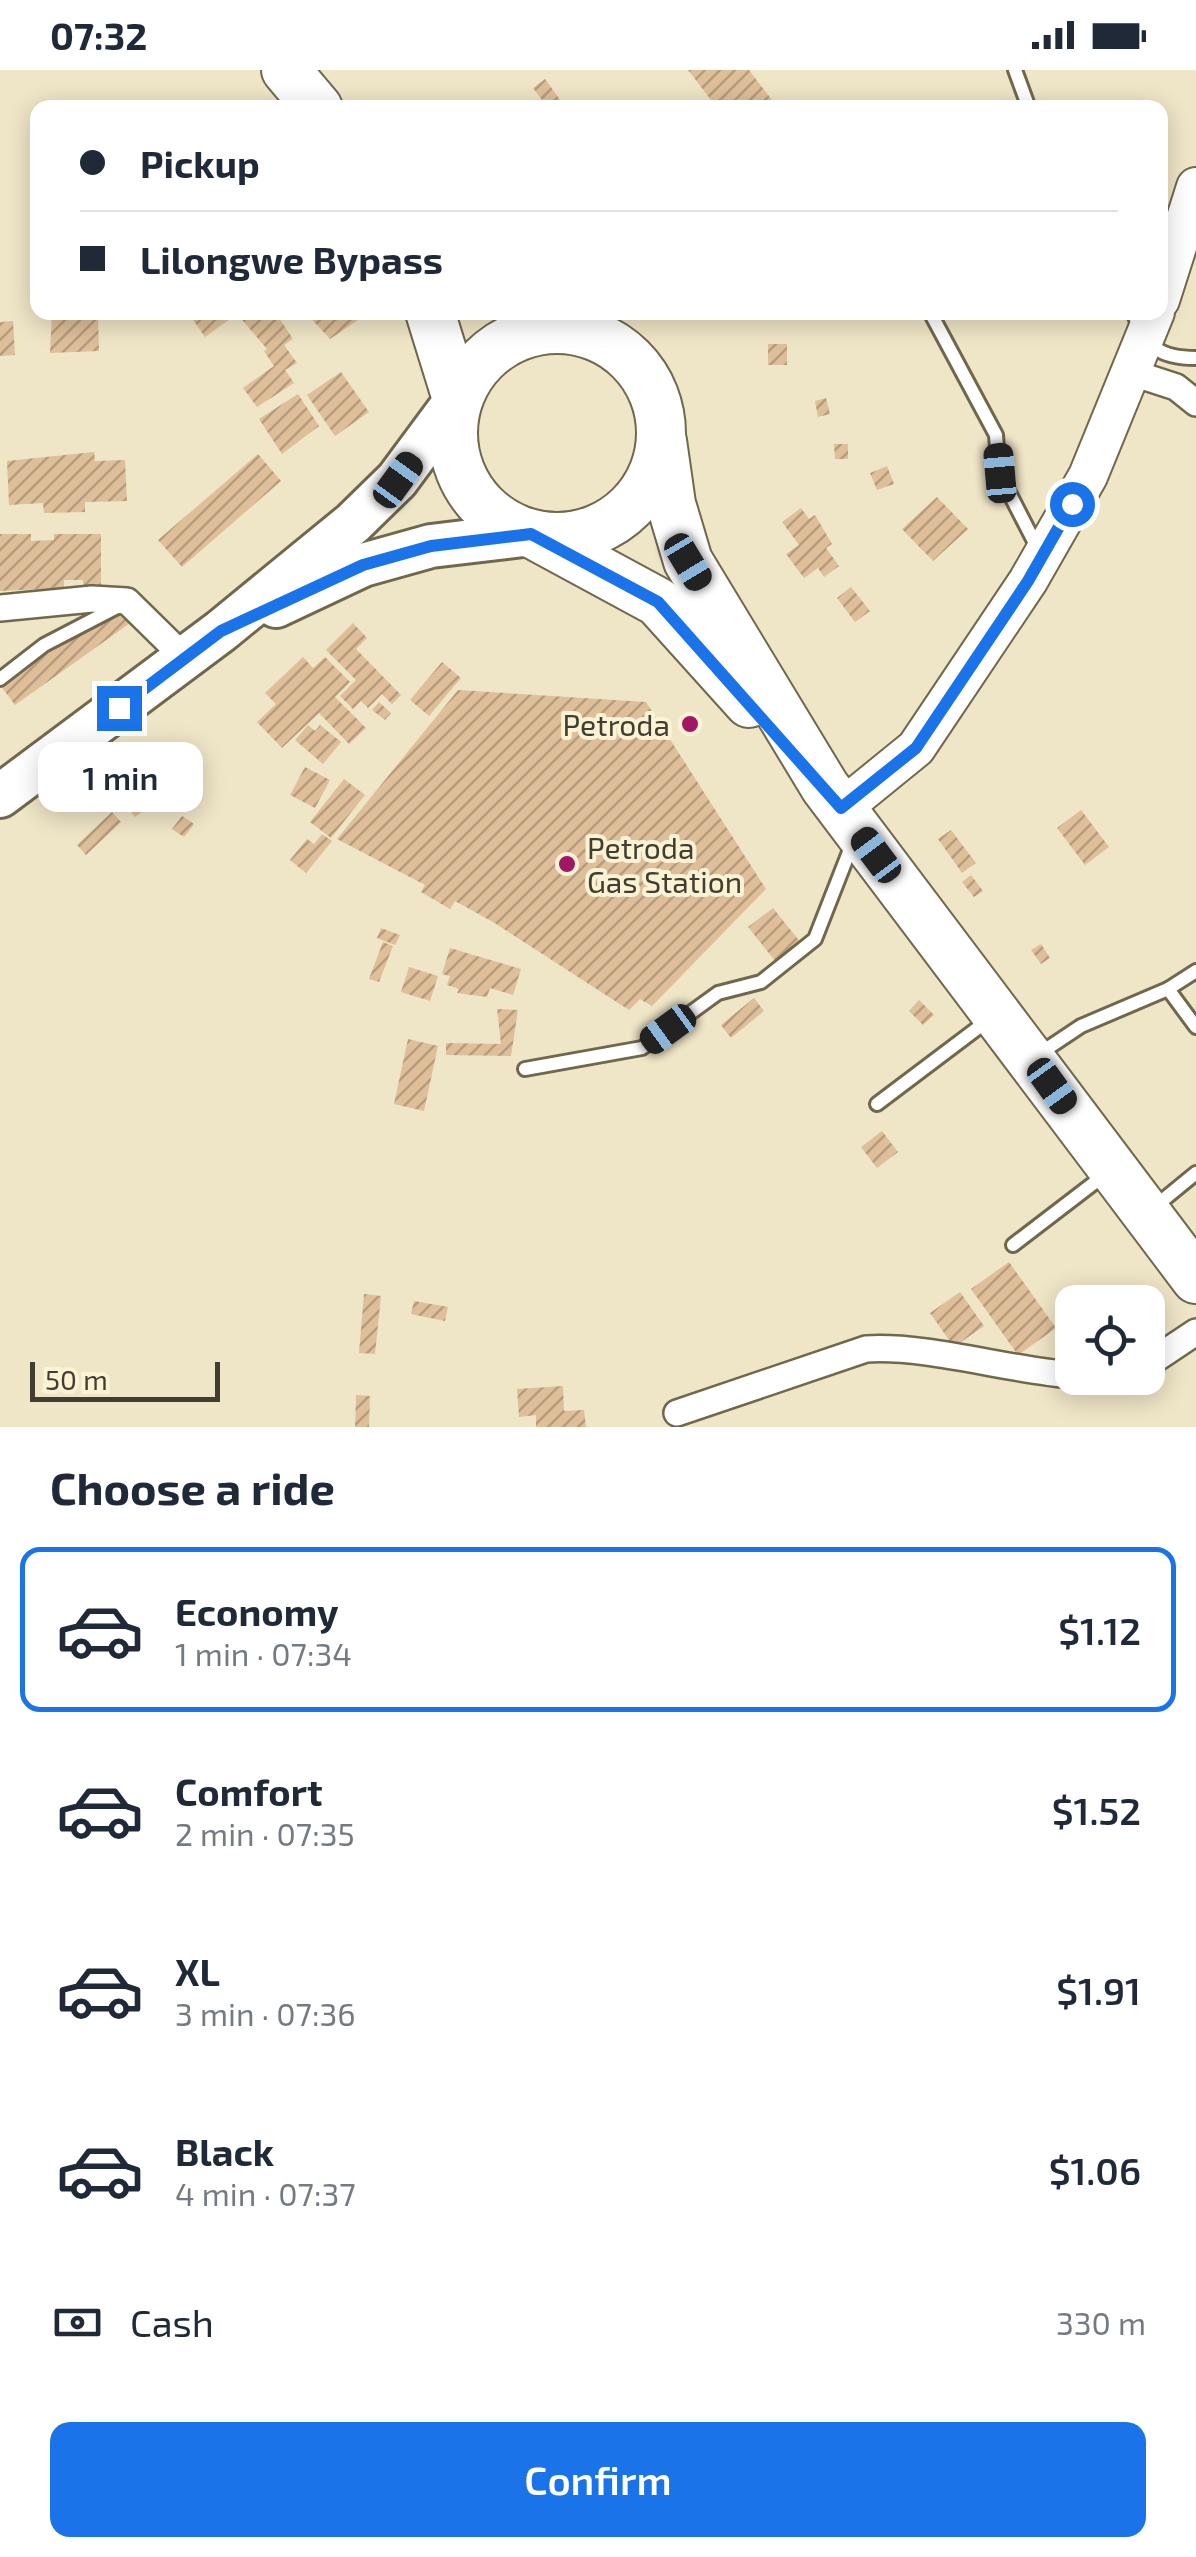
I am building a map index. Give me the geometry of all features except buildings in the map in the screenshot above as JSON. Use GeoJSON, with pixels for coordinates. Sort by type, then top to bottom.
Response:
{"type":"FeatureCollection","features":[{"type":"Feature","properties":{"kind":"highway"},"geometry":{"type":"LineString","coordinates":[[272,70],[292,100]]}},
{"type":"Feature","properties":{"kind":"highway"},"geometry":{"type":"LineString","coordinates":[[286,70],[311,100]]}},
{"type":"Feature","properties":{"kind":"highway"},"geometry":{"type":"LineString","coordinates":[[432,320],[457,399],[454,456],[470,491],[497,518],[658,602],[841,809],[1196,1279]]}},
{"type":"Feature","properties":{"kind":"highway"},"geometry":{"type":"LineString","coordinates":[[557,320],[618,348],[644,374],[658,406],[671,504],[688,562],[841,809]]}},
{"type":"Feature","properties":{"kind":"highway"},"geometry":{"type":"LineString","coordinates":[[457,399],[476,366],[508,341],[547,329],[587,333]]}},
{"type":"Feature","properties":{"kind":"highway"},"geometry":{"type":"LineString","coordinates":[[531,534],[568,537],[618,518],[653,476],[662,441]]}},
{"type":"Feature","properties":{"kind":"main road"},"geometry":{"type":"LineString","coordinates":[[0,796],[221,631],[353,523],[398,480],[457,399]]}},
{"type":"Feature","properties":{"kind":"main road"},"geometry":{"type":"LineString","coordinates":[[221,631],[363,565],[431,546],[531,534]]}},
{"type":"Feature","properties":{"kind":"street"},"geometry":{"type":"LineString","coordinates":[[1168,275],[1196,186]]}},
{"type":"Feature","properties":{"kind":"street"},"geometry":{"type":"LineString","coordinates":[[841,809],[916,748],[1042,558],[1088,476],[1141,334]]}},
{"type":"Feature","properties":{"kind":"street"},"geometry":{"type":"LineString","coordinates":[[1141,334],[1176,387],[1196,403]]}},
{"type":"Feature","properties":{"kind":"street"},"geometry":{"type":"LineString","coordinates":[[0,608],[92,598],[127,602],[184,658]]}},
{"type":"Feature","properties":{"kind":"street"},"geometry":{"type":"LineString","coordinates":[[1165,1353],[1196,1332]]}},
{"type":"Feature","properties":{"kind":"street"},"geometry":{"type":"LineString","coordinates":[[677,1413],[866,1349],[888,1348],[1055,1374]]}},
{"type":"Feature","properties":{"kind":"lane"},"geometry":{"type":"LineString","coordinates":[[1015,70],[1026,100]]}},
{"type":"Feature","properties":{"kind":"lane"},"geometry":{"type":"LineString","coordinates":[[934,320],[996,435],[1000,473],[1042,558]]}},
{"type":"Feature","properties":{"kind":"lane"},"geometry":{"type":"LineString","coordinates":[[1141,334],[1170,358],[1196,358]]}},
{"type":"Feature","properties":{"kind":"lane"},"geometry":{"type":"LineString","coordinates":[[0,678],[44,645],[127,602]]}},
{"type":"Feature","properties":{"kind":"lane"},"geometry":{"type":"LineString","coordinates":[[525,1070],[642,1048],[718,993],[761,982],[814,938],[841,809]]}},
{"type":"Feature","properties":{"kind":"lane"},"geometry":{"type":"LineString","coordinates":[[1032,1058],[1081,1026],[1168,989],[1196,971]]}},
{"type":"Feature","properties":{"kind":"lane"},"geometry":{"type":"LineString","coordinates":[[1168,989],[1196,1028]]}},
{"type":"Feature","properties":{"kind":"lane"},"geometry":{"type":"LineString","coordinates":[[878,1104],[996,1014]]}},
{"type":"Feature","properties":{"kind":"lane"},"geometry":{"type":"LineString","coordinates":[[1013,1246],[1113,1168]]}},
{"type":"Feature","properties":{"kind":"lane"},"geometry":{"type":"LineString","coordinates":[[1146,1214],[1195,1176]]}},
{"type":"Feature","properties":{"kind":"place","name":"Petroda"},"geometry":{"type":"Point","coordinates":[690,724]}},
{"type":"Feature","properties":{"kind":"place","name":"Petroda Gas Station"},"geometry":{"type":"Point","coordinates":[567,864]}},
{"type":"Feature","properties":{"kind":"route"},"geometry":{"type":"LineString","coordinates":[[119,708],[221,631],[363,565],[431,546],[531,534],[658,602],[841,808],[916,748],[1028,581],[1072,504]]}}]}
